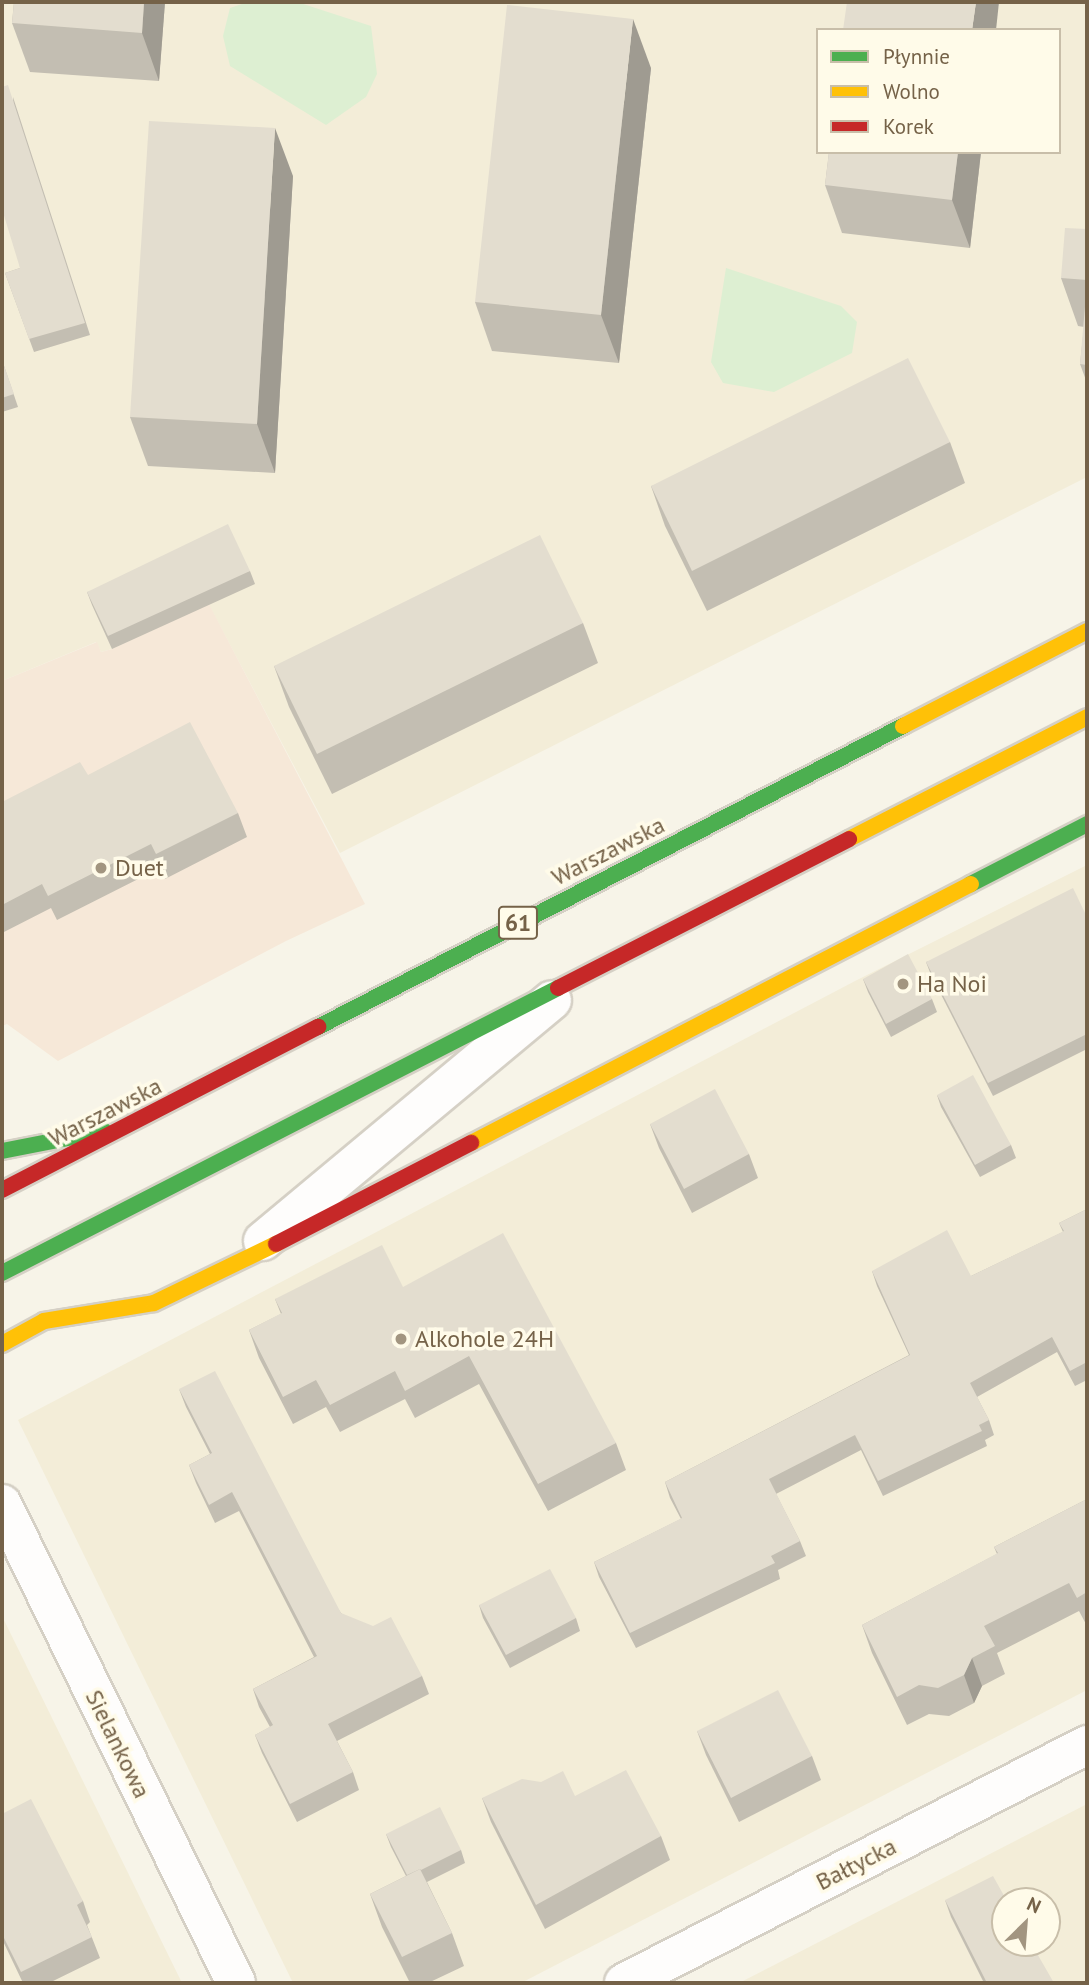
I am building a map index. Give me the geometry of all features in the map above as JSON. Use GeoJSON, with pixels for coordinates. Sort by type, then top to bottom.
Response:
{"type":"FeatureCollection","features":[{"type":"Feature","properties":{"kind":"main road","name":"Warszawska"},"geometry":{"type":"LineString","coordinates":[[2,1190],[1087,631]]}},
{"type":"Feature","properties":{"kind":"main road"},"geometry":{"type":"LineString","coordinates":[[2,1273],[1087,717]]}},
{"type":"Feature","properties":{"kind":"main road"},"geometry":{"type":"LineString","coordinates":[[2,1344],[44,1321],[154,1303],[231,1268],[1087,824]]}},
{"type":"Feature","properties":{"kind":"main road"},"geometry":{"type":"LineString","coordinates":[[2,1151],[127,1126]]}},
{"type":"Feature","properties":{"kind":"street"},"geometry":{"type":"LineString","coordinates":[[231,1268],[581,975]]}},
{"type":"Feature","properties":{"kind":"street","name":"Sielankowa"},"geometry":{"type":"LineString","coordinates":[[2,1504],[236,1983]]}},
{"type":"Feature","properties":{"kind":"street","name":"Bałtycka"},"geometry":{"type":"LineString","coordinates":[[624,1983],[1087,1745]]}},
{"type":"Feature","properties":{"kind":"shaded area"},"geometry":{"type":"Polygon","coordinates":[[[2,2],[1087,2],[1087,477],[340,853],[209,605],[112,649],[101,652],[96,642],[2,681],[2,2]]]}},
{"type":"Feature","properties":{"kind":"shaded area"},"geometry":{"type":"Polygon","coordinates":[[[209,604],[365,904],[286,941],[58,1061],[7,1024],[2,1026],[2,681],[97,642],[101,652],[112,649],[209,604]]]}},
{"type":"Feature","properties":{"kind":"shaded area"},"geometry":{"type":"Polygon","coordinates":[[[1087,865],[1087,1690],[521,1983],[293,1983],[18,1420],[857,980],[1087,865]]]}},
{"type":"Feature","properties":{"kind":"shaded area"},"geometry":{"type":"Polygon","coordinates":[[[2,1616],[182,1983],[2,1983],[2,1616]]]}},
{"type":"Feature","properties":{"kind":"shaded area"},"geometry":{"type":"Polygon","coordinates":[[[1087,1804],[1087,1983],[739,1983],[1087,1804]]]}},
{"type":"Feature","properties":{"kind":"green space"},"geometry":{"type":"Polygon","coordinates":[[[248,2],[297,2],[371,26],[377,74],[366,97],[326,125],[230,66],[223,36],[230,8],[248,2]]]}},
{"type":"Feature","properties":{"kind":"green space"},"geometry":{"type":"Polygon","coordinates":[[[726,268],[841,306],[857,322],[852,353],[774,392],[723,383],[711,362],[726,268]]]}},
{"type":"Feature","properties":{"kind":"building"},"geometry":{"type":"Polygon","coordinates":[[[14,2],[144,2],[142,33],[12,23],[14,2]]]}},
{"type":"Feature","properties":{"kind":"building"},"geometry":{"type":"Polygon","coordinates":[[[847,2],[976,2],[972,28],[843,28],[847,2]]]}},
{"type":"Feature","properties":{"kind":"building"},"geometry":{"type":"Polygon","coordinates":[[[507,5],[633,19],[601,315],[475,302],[507,5]]]}},
{"type":"Feature","properties":{"kind":"building"},"geometry":{"type":"Polygon","coordinates":[[[8,85],[85,323],[29,339],[5,273],[20,268],[2,209],[2,87],[8,85]]]}},
{"type":"Feature","properties":{"kind":"building"},"geometry":{"type":"Polygon","coordinates":[[[149,121],[275,128],[257,424],[130,417],[149,121]]]}},
{"type":"Feature","properties":{"kind":"building"},"geometry":{"type":"Polygon","coordinates":[[[829,154],[958,154],[952,200],[825,185],[829,154]]]}},
{"type":"Feature","properties":{"kind":"building"},"geometry":{"type":"Polygon","coordinates":[[[1065,228],[1087,229],[1087,280],[1061,278],[1065,228]]]}},
{"type":"Feature","properties":{"kind":"building"},"geometry":{"type":"Polygon","coordinates":[[[1087,284],[1087,365],[1080,364],[1087,284]]]}},
{"type":"Feature","properties":{"kind":"building"},"geometry":{"type":"Polygon","coordinates":[[[908,358],[950,442],[692,571],[651,486],[908,358]]]}},
{"type":"Feature","properties":{"kind":"building"},"geometry":{"type":"Polygon","coordinates":[[[2,360],[14,394],[2,398],[2,360]]]}},
{"type":"Feature","properties":{"kind":"building"},"geometry":{"type":"Polygon","coordinates":[[[228,524],[250,571],[108,636],[87,592],[228,524]]]}},
{"type":"Feature","properties":{"kind":"building"},"geometry":{"type":"Polygon","coordinates":[[[540,535],[583,623],[317,754],[274,666],[540,535]]]}},
{"type":"Feature","properties":{"kind":"building"},"geometry":{"type":"Polygon","coordinates":[[[190,722],[238,813],[156,854],[151,844],[48,896],[42,884],[2,905],[2,802],[80,762],[88,775],[190,722]]]}},
{"type":"Feature","properties":{"kind":"building"},"geometry":{"type":"Polygon","coordinates":[[[1073,888],[1087,917],[1087,1034],[988,1083],[926,962],[1073,888]]]}},
{"type":"Feature","properties":{"kind":"building"},"geometry":{"type":"Polygon","coordinates":[[[908,954],[932,999],[886,1024],[863,979],[908,954]]]}},
{"type":"Feature","properties":{"kind":"building"},"geometry":{"type":"Polygon","coordinates":[[[973,1075],[1011,1145],[975,1165],[937,1095],[973,1075]]]}},
{"type":"Feature","properties":{"kind":"building"},"geometry":{"type":"Polygon","coordinates":[[[715,1089],[749,1154],[684,1189],[650,1124],[715,1089]]]}},
{"type":"Feature","properties":{"kind":"building"},"geometry":{"type":"Polygon","coordinates":[[[1087,1209],[1087,1362],[1070,1371],[1052,1337],[970,1383],[989,1420],[979,1425],[982,1431],[878,1481],[855,1435],[769,1479],[800,1541],[771,1556],[775,1563],[630,1633],[594,1562],[682,1518],[665,1482],[910,1355],[872,1271],[947,1230],[971,1276],[1064,1231],[1059,1223],[1087,1209]]]}},
{"type":"Feature","properties":{"kind":"building"},"geometry":{"type":"Polygon","coordinates":[[[503,1233],[616,1443],[538,1484],[469,1356],[405,1391],[395,1371],[330,1405],[316,1380],[283,1397],[249,1330],[282,1313],[275,1299],[382,1245],[403,1287],[503,1233]]]}},
{"type":"Feature","properties":{"kind":"building"},"geometry":{"type":"Polygon","coordinates":[[[215,1371],[341,1613],[373,1626],[391,1617],[422,1676],[328,1724],[353,1772],[290,1804],[255,1735],[273,1725],[253,1689],[317,1656],[232,1492],[209,1505],[189,1465],[212,1453],[179,1389],[215,1371]]]}},
{"type":"Feature","properties":{"kind":"building"},"geometry":{"type":"Polygon","coordinates":[[[1087,1499],[1087,1592],[1077,1598],[1069,1583],[984,1626],[995,1646],[972,1658],[964,1675],[938,1688],[919,1685],[897,1697],[862,1625],[998,1553],[994,1547],[1087,1499]]]}},
{"type":"Feature","properties":{"kind":"building"},"geometry":{"type":"Polygon","coordinates":[[[550,1569],[576,1618],[506,1655],[479,1605],[550,1569]]]}},
{"type":"Feature","properties":{"kind":"building"},"geometry":{"type":"Polygon","coordinates":[[[778,1690],[812,1756],[731,1798],[697,1731],[778,1690]]]}},
{"type":"Feature","properties":{"kind":"building"},"geometry":{"type":"Polygon","coordinates":[[[626,1770],[661,1836],[536,1905],[482,1798],[522,1779],[541,1782],[563,1771],[575,1796],[626,1770]]]}},
{"type":"Feature","properties":{"kind":"building"},"geometry":{"type":"Polygon","coordinates":[[[31,1799],[83,1901],[77,1905],[92,1937],[21,1972],[2,1934],[2,1814],[31,1799]]]}},
{"type":"Feature","properties":{"kind":"building"},"geometry":{"type":"Polygon","coordinates":[[[440,1807],[461,1850],[407,1875],[386,1834],[440,1807]]]}},
{"type":"Feature","properties":{"kind":"building"},"geometry":{"type":"Polygon","coordinates":[[[420,1869],[452,1933],[402,1957],[370,1894],[420,1869]]]}},
{"type":"Feature","properties":{"kind":"building"},"geometry":{"type":"Polygon","coordinates":[[[993,1876],[999,1887],[991,1887],[991,1957],[1039,1957],[1054,1983],[987,1983],[945,1900],[993,1876]]]}},
{"type":"Feature","properties":{"kind":"traffic: fast"},"geometry":{"type":"LineString","coordinates":[[318,1027],[903,726]]}},
{"type":"Feature","properties":{"kind":"traffic: fast"},"geometry":{"type":"LineString","coordinates":[[971,884],[1087,824]]}},
{"type":"Feature","properties":{"kind":"traffic: fast"},"geometry":{"type":"LineString","coordinates":[[2,1273],[558,988]]}},
{"type":"Feature","properties":{"kind":"traffic: fast"},"geometry":{"type":"LineString","coordinates":[[2,1151],[104,1131]]}},
{"type":"Feature","properties":{"kind":"traffic: slow"},"geometry":{"type":"LineString","coordinates":[[903,726],[1087,631]]}},
{"type":"Feature","properties":{"kind":"traffic: slow"},"geometry":{"type":"LineString","coordinates":[[849,839],[1087,717]]}},
{"type":"Feature","properties":{"kind":"traffic: slow"},"geometry":{"type":"LineString","coordinates":[[471,1143],[971,884]]}},
{"type":"Feature","properties":{"kind":"traffic: slow"},"geometry":{"type":"LineString","coordinates":[[2,1344],[44,1321],[154,1303],[276,1244]]}},
{"type":"Feature","properties":{"kind":"traffic: jam"},"geometry":{"type":"LineString","coordinates":[[558,988],[849,839]]}},
{"type":"Feature","properties":{"kind":"traffic: jam"},"geometry":{"type":"LineString","coordinates":[[2,1190],[318,1027]]}},
{"type":"Feature","properties":{"kind":"traffic: jam"},"geometry":{"type":"LineString","coordinates":[[276,1244],[471,1143]]}},
{"type":"Feature","properties":{"kind":"place","name":"Duet"},"geometry":{"type":"Point","coordinates":[101,868]}},
{"type":"Feature","properties":{"kind":"place","name":"Ha Noi"},"geometry":{"type":"Point","coordinates":[903,984]}},
{"type":"Feature","properties":{"kind":"place","name":"Alkohole 24H"},"geometry":{"type":"Point","coordinates":[401,1339]}}]}
